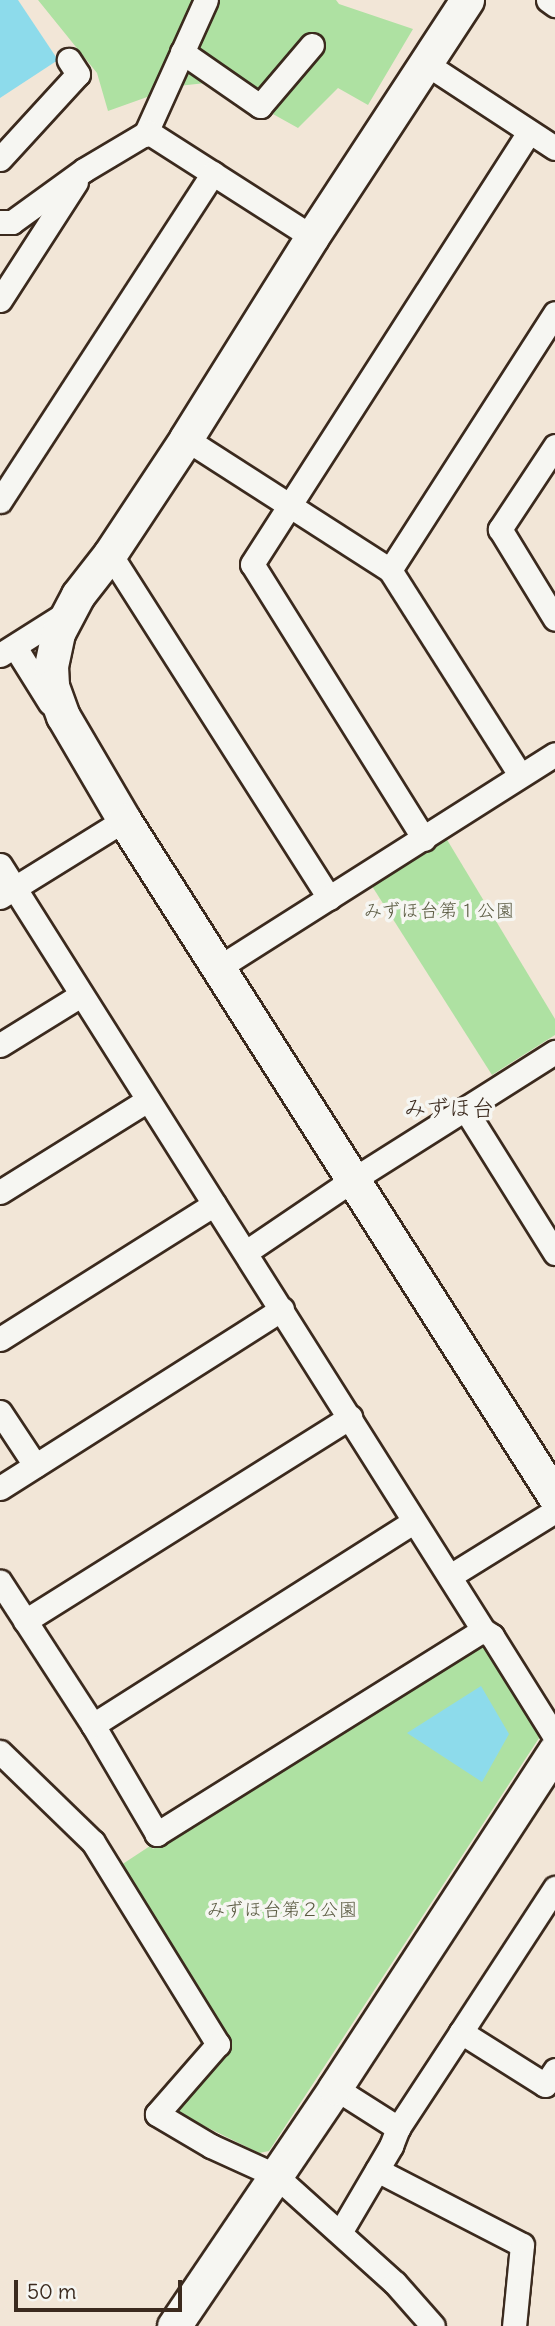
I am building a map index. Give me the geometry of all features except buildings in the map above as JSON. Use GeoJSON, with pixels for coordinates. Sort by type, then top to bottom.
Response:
{"type":"FeatureCollection","features":[{"type":"Feature","properties":{"kind":"street"},"geometry":{"type":"LineString","coordinates":[[145,135],[206,0]]}},
{"type":"Feature","properties":{"kind":"street"},"geometry":{"type":"LineString","coordinates":[[467,0],[312,237],[186,439],[68,612],[58,633],[51,666],[52,686],[63,716],[124,820],[555,1497]]}},
{"type":"Feature","properties":{"kind":"street"},"geometry":{"type":"LineString","coordinates":[[548,0],[555,5]]}},
{"type":"Feature","properties":{"kind":"street"},"geometry":{"type":"LineString","coordinates":[[182,52],[260,106],[312,45]]}},
{"type":"Feature","properties":{"kind":"street"},"geometry":{"type":"LineString","coordinates":[[0,159],[78,74],[69,60]]}},
{"type":"Feature","properties":{"kind":"street"},"geometry":{"type":"LineString","coordinates":[[425,63],[555,148]]}},
{"type":"Feature","properties":{"kind":"street"},"geometry":{"type":"LineString","coordinates":[[0,222],[12,222],[84,170],[148,132],[312,237]]}},
{"type":"Feature","properties":{"kind":"street"},"geometry":{"type":"LineString","coordinates":[[424,839],[252,564],[529,132]]}},
{"type":"Feature","properties":{"kind":"street"},"geometry":{"type":"LineString","coordinates":[[0,300],[84,170]]}},
{"type":"Feature","properties":{"kind":"street"},"geometry":{"type":"LineString","coordinates":[[0,501],[213,173]]}},
{"type":"Feature","properties":{"kind":"street"},"geometry":{"type":"LineString","coordinates":[[390,570],[555,313]]}},
{"type":"Feature","properties":{"kind":"street"},"geometry":{"type":"LineString","coordinates":[[186,439],[390,570],[520,775]]}},
{"type":"Feature","properties":{"kind":"street"},"geometry":{"type":"LineString","coordinates":[[555,446],[499,529],[555,619]]}},
{"type":"Feature","properties":{"kind":"street"},"geometry":{"type":"LineString","coordinates":[[110,554],[328,898]]}},
{"type":"Feature","properties":{"kind":"street"},"geometry":{"type":"LineString","coordinates":[[63,716],[7,651],[68,612]]}},
{"type":"Feature","properties":{"kind":"street"},"geometry":{"type":"LineString","coordinates":[[218,968],[555,754]]}},
{"type":"Feature","properties":{"kind":"street"},"geometry":{"type":"LineString","coordinates":[[7,893],[124,820]]}},
{"type":"Feature","properties":{"kind":"street"},"geometry":{"type":"LineString","coordinates":[[0,865],[7,893],[81,995],[282,1309],[413,1522],[483,1630],[492,1636],[554,1752],[335,2088],[174,2326]]}},
{"type":"Feature","properties":{"kind":"street"},"geometry":{"type":"LineString","coordinates":[[0,1045],[81,995]]}},
{"type":"Feature","properties":{"kind":"street"},"geometry":{"type":"LineString","coordinates":[[246,1252],[354,1179],[555,1052]]}},
{"type":"Feature","properties":{"kind":"street"},"geometry":{"type":"LineString","coordinates":[[0,1192],[148,1100]]}},
{"type":"Feature","properties":{"kind":"street"},"geometry":{"type":"LineString","coordinates":[[465,1109],[555,1253]]}},
{"type":"Feature","properties":{"kind":"street"},"geometry":{"type":"LineString","coordinates":[[0,1339],[214,1204]]}},
{"type":"Feature","properties":{"kind":"street"},"geometry":{"type":"LineString","coordinates":[[0,1488],[282,1309]]}},
{"type":"Feature","properties":{"kind":"street"},"geometry":{"type":"LineString","coordinates":[[0,1412],[36,1465]]}},
{"type":"Feature","properties":{"kind":"street"},"geometry":{"type":"LineString","coordinates":[[24,1620],[350,1417]]}},
{"type":"Feature","properties":{"kind":"street"},"geometry":{"type":"LineString","coordinates":[[450,1576],[555,1511]]}},
{"type":"Feature","properties":{"kind":"street"},"geometry":{"type":"LineString","coordinates":[[93,1726],[413,1522]]}},
{"type":"Feature","properties":{"kind":"street"},"geometry":{"type":"LineString","coordinates":[[0,1582],[93,1726],[157,1834],[483,1630]]}},
{"type":"Feature","properties":{"kind":"street"},"geometry":{"type":"LineString","coordinates":[[0,1752],[93,1842],[218,2044],[157,2114],[211,2146],[275,2175],[341,2231],[396,2283],[433,2326]]}},
{"type":"Feature","properties":{"kind":"street"},"geometry":{"type":"LineString","coordinates":[[341,2231],[377,2171],[398,2128],[555,1888]]}},
{"type":"Feature","properties":{"kind":"street"},"geometry":{"type":"LineString","coordinates":[[461,2032],[552,2084]]}},
{"type":"Feature","properties":{"kind":"street"},"geometry":{"type":"LineString","coordinates":[[335,2088],[398,2128]]}},
{"type":"Feature","properties":{"kind":"street"},"geometry":{"type":"LineString","coordinates":[[377,2171],[522,2245],[514,2326]]}},
{"type":"Feature","properties":{"kind":"green space"},"geometry":{"type":"Polygon","coordinates":[[[38,0],[336,0],[339,4],[413,29],[368,105],[338,88],[298,128],[215,82],[178,86],[108,111],[97,73],[38,0]]]}},
{"type":"Feature","properties":{"kind":"green space","name":"みずほ台第１公園"},"geometry":{"type":"Polygon","coordinates":[[[446,838],[555,1019],[555,1035],[492,1075],[370,883],[446,838]]]}},
{"type":"Feature","properties":{"kind":"green space","name":"みずほ台第２公園"},"geometry":{"type":"Polygon","coordinates":[[[487,1642],[543,1732],[269,2151],[259,2153],[180,2114],[179,2098],[225,2046],[115,1869],[150,1846],[153,1849],[487,1642]]]}},
{"type":"Feature","properties":{"kind":"water"},"geometry":{"type":"Polygon","coordinates":[[[0,0],[18,0],[58,60],[0,98],[0,0]]]}},
{"type":"Feature","properties":{"kind":"water"},"geometry":{"type":"Polygon","coordinates":[[[481,1686],[509,1734],[482,1782],[407,1733],[481,1686]]]}},
{"type":"Feature","properties":{"kind":"district","name":"みずほ台"},"geometry":{"type":"Point","coordinates":[449,1108]}}]}
